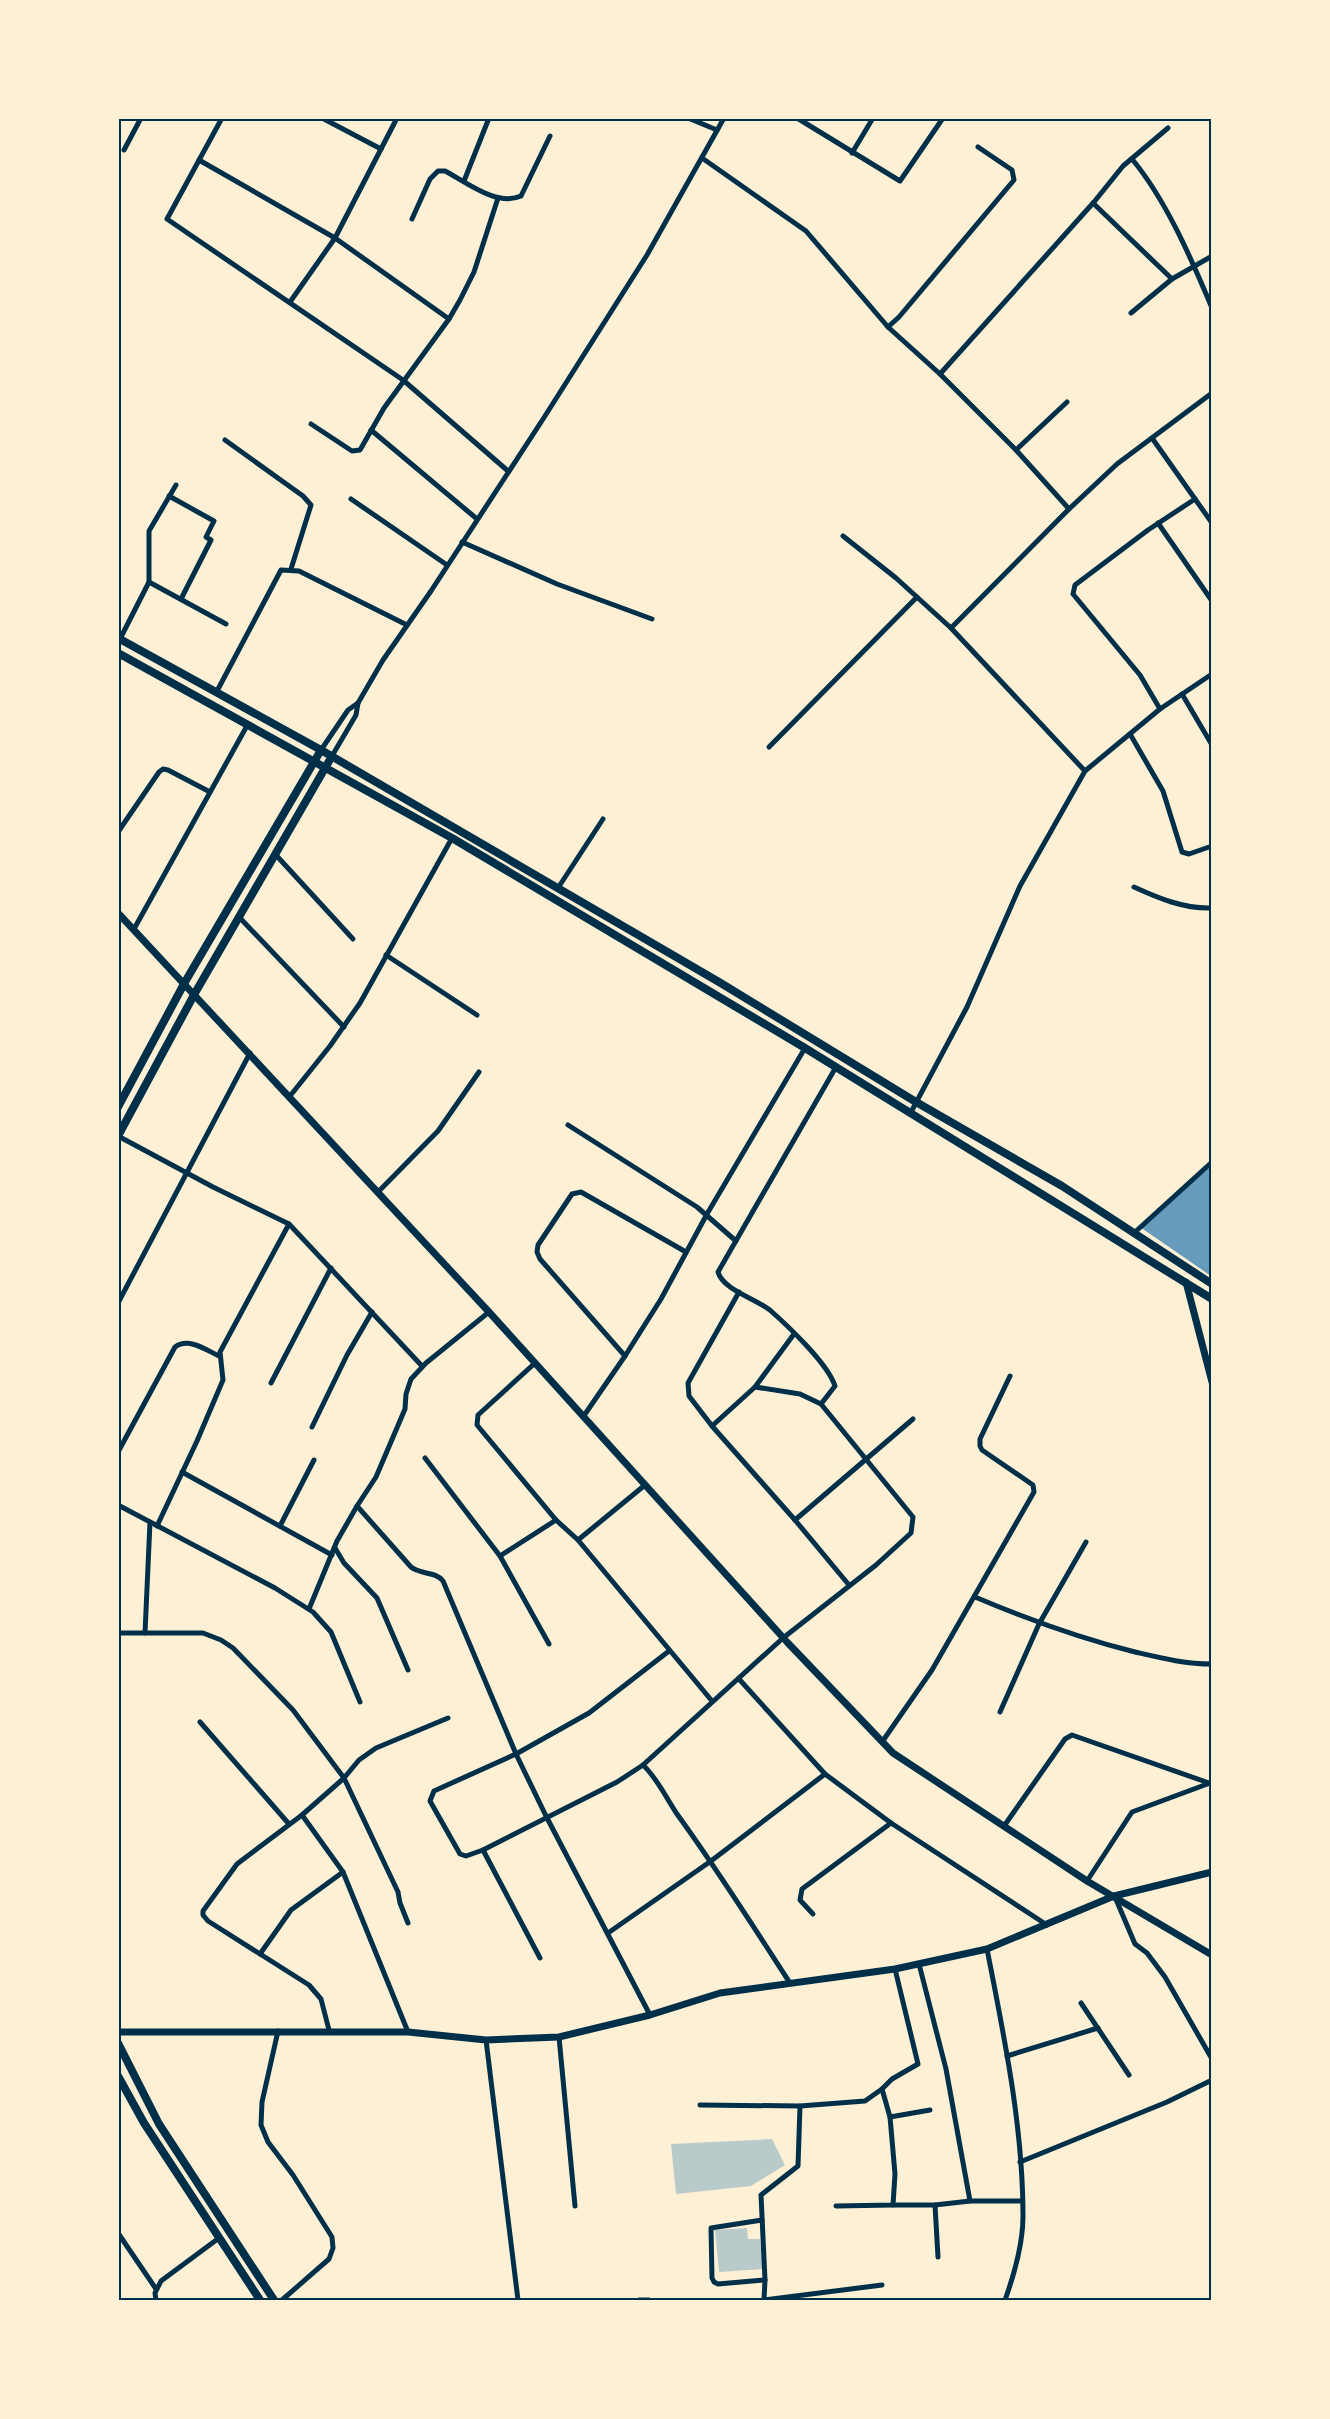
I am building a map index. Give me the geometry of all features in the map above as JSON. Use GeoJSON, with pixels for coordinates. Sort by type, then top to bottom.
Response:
{"type":"FeatureCollection","features":[{"type":"Feature","properties":{"kind":"highway"},"geometry":{"type":"LineString","coordinates":[[119,639],[332,756],[558,888],[916,1102],[1062,1186],[1212,1284]]}},
{"type":"Feature","properties":{"kind":"highway"},"geometry":{"type":"LineString","coordinates":[[118,653],[452,838],[805,1048],[1212,1299]]}},
{"type":"Feature","properties":{"kind":"highway"},"geometry":{"type":"LineString","coordinates":[[628,942],[634,933]]}},
{"type":"Feature","properties":{"kind":"main road"},"geometry":{"type":"LineString","coordinates":[[118,1107],[184,982],[321,750]]}},
{"type":"Feature","properties":{"kind":"main road"},"geometry":{"type":"LineString","coordinates":[[118,1136],[195,993],[332,756]]}},
{"type":"Feature","properties":{"kind":"main road"},"geometry":{"type":"LineString","coordinates":[[118,2043],[159,2124],[274,2301]]}},
{"type":"Feature","properties":{"kind":"main road"},"geometry":{"type":"LineString","coordinates":[[118,2076],[144,2123],[260,2301]]}},
{"type":"Feature","properties":{"kind":"street"},"geometry":{"type":"LineString","coordinates":[[124,150],[141,118]]}},
{"type":"Feature","properties":{"kind":"street"},"geometry":{"type":"LineString","coordinates":[[222,118],[167,219],[403,380],[508,471]]}},
{"type":"Feature","properties":{"kind":"street"},"geometry":{"type":"LineString","coordinates":[[322,118],[381,149]]}},
{"type":"Feature","properties":{"kind":"street"},"geometry":{"type":"LineString","coordinates":[[290,302],[334,238],[397,118]]}},
{"type":"Feature","properties":{"kind":"street"},"geometry":{"type":"LineString","coordinates":[[464,181],[489,118]]}},
{"type":"Feature","properties":{"kind":"street"},"geometry":{"type":"LineString","coordinates":[[688,118],[717,130]]}},
{"type":"Feature","properties":{"kind":"street"},"geometry":{"type":"LineString","coordinates":[[332,756],[356,715],[358,703],[383,660],[447,566],[647,255],[724,118]]}},
{"type":"Feature","properties":{"kind":"street"},"geometry":{"type":"LineString","coordinates":[[797,118],[900,181],[943,118]]}},
{"type":"Feature","properties":{"kind":"street"},"geometry":{"type":"LineString","coordinates":[[852,153],[873,118]]}},
{"type":"Feature","properties":{"kind":"street"},"geometry":{"type":"LineString","coordinates":[[940,374],[1093,203],[1123,166],[1168,128]]}},
{"type":"Feature","properties":{"kind":"street"},"geometry":{"type":"LineString","coordinates":[[412,219],[435,172],[445,171],[498,198],[515,199],[523,194],[550,136]]}},
{"type":"Feature","properties":{"kind":"street"},"geometry":{"type":"LineString","coordinates":[[888,327],[899,317],[1014,180],[1012,170],[978,147]]}},
{"type":"Feature","properties":{"kind":"street"},"geometry":{"type":"LineString","coordinates":[[702,158],[806,231],[888,327],[940,374],[1016,450],[1069,509]]}},
{"type":"Feature","properties":{"kind":"street"},"geometry":{"type":"LineString","coordinates":[[1132,159],[1154,191],[1194,266],[1212,308]]}},
{"type":"Feature","properties":{"kind":"street"},"geometry":{"type":"LineString","coordinates":[[199,160],[334,238],[449,319]]}},
{"type":"Feature","properties":{"kind":"street"},"geometry":{"type":"LineString","coordinates":[[311,424],[354,452],[362,448],[403,380],[449,319],[470,281],[498,198]]}},
{"type":"Feature","properties":{"kind":"street"},"geometry":{"type":"LineString","coordinates":[[1093,203],[1172,279]]}},
{"type":"Feature","properties":{"kind":"street"},"geometry":{"type":"LineString","coordinates":[[1131,313],[1172,279],[1212,256]]}},
{"type":"Feature","properties":{"kind":"street"},"geometry":{"type":"LineString","coordinates":[[951,628],[1117,464],[1212,393]]}},
{"type":"Feature","properties":{"kind":"street"},"geometry":{"type":"LineString","coordinates":[[1016,450],[1067,402]]}},
{"type":"Feature","properties":{"kind":"street"},"geometry":{"type":"LineString","coordinates":[[371,430],[477,519]]}},
{"type":"Feature","properties":{"kind":"street"},"geometry":{"type":"LineString","coordinates":[[1152,438],[1212,524]]}},
{"type":"Feature","properties":{"kind":"street"},"geometry":{"type":"LineString","coordinates":[[225,440],[303,496],[311,505],[291,569]]}},
{"type":"Feature","properties":{"kind":"street"},"geometry":{"type":"LineString","coordinates":[[119,639],[149,582],[149,531],[176,485]]}},
{"type":"Feature","properties":{"kind":"street"},"geometry":{"type":"LineString","coordinates":[[169,496],[214,521],[206,537],[211,540],[181,599]]}},
{"type":"Feature","properties":{"kind":"street"},"geometry":{"type":"LineString","coordinates":[[351,499],[447,566]]}},
{"type":"Feature","properties":{"kind":"street"},"geometry":{"type":"LineString","coordinates":[[1160,709],[1140,675],[1073,592],[1075,585],[1158,523],[1195,500]]}},
{"type":"Feature","properties":{"kind":"street"},"geometry":{"type":"LineString","coordinates":[[1158,523],[1212,601]]}},
{"type":"Feature","properties":{"kind":"street"},"geometry":{"type":"LineString","coordinates":[[843,536],[951,628],[1085,771]]}},
{"type":"Feature","properties":{"kind":"street"},"geometry":{"type":"LineString","coordinates":[[462,542],[557,584],[652,619]]}},
{"type":"Feature","properties":{"kind":"street"},"geometry":{"type":"LineString","coordinates":[[216,693],[281,570],[291,569],[407,625]]}},
{"type":"Feature","properties":{"kind":"street"},"geometry":{"type":"LineString","coordinates":[[149,582],[226,624]]}},
{"type":"Feature","properties":{"kind":"street"},"geometry":{"type":"LineString","coordinates":[[769,747],[917,597]]}},
{"type":"Feature","properties":{"kind":"street"},"geometry":{"type":"LineString","coordinates":[[910,1114],[967,1007],[1020,886],[1085,771],[1160,709],[1212,674]]}},
{"type":"Feature","properties":{"kind":"street"},"geometry":{"type":"LineString","coordinates":[[1182,694],[1212,745]]}},
{"type":"Feature","properties":{"kind":"street"},"geometry":{"type":"LineString","coordinates":[[321,750],[348,710],[358,703]]}},
{"type":"Feature","properties":{"kind":"street"},"geometry":{"type":"LineString","coordinates":[[134,929],[248,724]]}},
{"type":"Feature","properties":{"kind":"street"},"geometry":{"type":"LineString","coordinates":[[1130,734],[1163,790],[1182,852],[1189,855],[1212,846]]}},
{"type":"Feature","properties":{"kind":"street"},"geometry":{"type":"LineString","coordinates":[[118,832],[163,769],[210,792]]}},
{"type":"Feature","properties":{"kind":"street"},"geometry":{"type":"LineString","coordinates":[[558,888],[603,819]]}},
{"type":"Feature","properties":{"kind":"street"},"geometry":{"type":"LineString","coordinates":[[290,1096],[360,1003],[452,838]]}},
{"type":"Feature","properties":{"kind":"street"},"geometry":{"type":"LineString","coordinates":[[275,854],[353,939]]}},
{"type":"Feature","properties":{"kind":"street"},"geometry":{"type":"LineString","coordinates":[[1134,887],[1158,898],[1187,906],[1212,908]]}},
{"type":"Feature","properties":{"kind":"street"},"geometry":{"type":"LineString","coordinates":[[118,912],[489,1312],[783,1638],[893,1753],[1087,1881],[1212,1955]]}},
{"type":"Feature","properties":{"kind":"street"},"geometry":{"type":"LineString","coordinates":[[239,917],[344,1026]]}},
{"type":"Feature","properties":{"kind":"street"},"geometry":{"type":"LineString","coordinates":[[386,955],[477,1014]]}},
{"type":"Feature","properties":{"kind":"street"},"geometry":{"type":"LineString","coordinates":[[584,1417],[626,1356],[661,1299],[707,1214],[805,1048]]}},
{"type":"Feature","properties":{"kind":"street"},"geometry":{"type":"LineString","coordinates":[[118,1303],[250,1053]]}},
{"type":"Feature","properties":{"kind":"street"},"geometry":{"type":"LineString","coordinates":[[821,1404],[834,1389],[834,1383],[828,1370],[771,1311],[739,1292],[720,1278],[718,1272],[836,1067]]}},
{"type":"Feature","properties":{"kind":"street"},"geometry":{"type":"LineString","coordinates":[[378,1192],[438,1131],[479,1072]]}},
{"type":"Feature","properties":{"kind":"street"},"geometry":{"type":"LineString","coordinates":[[568,1125],[707,1214],[736,1240]]}},
{"type":"Feature","properties":{"kind":"street"},"geometry":{"type":"LineString","coordinates":[[118,1136],[289,1224],[422,1366]]}},
{"type":"Feature","properties":{"kind":"street"},"geometry":{"type":"LineString","coordinates":[[1134,1233],[1212,1162]]}},
{"type":"Feature","properties":{"kind":"street"},"geometry":{"type":"LineString","coordinates":[[626,1356],[540,1259],[537,1252],[538,1245],[572,1194],[581,1192],[686,1252]]}},
{"type":"Feature","properties":{"kind":"street"},"geometry":{"type":"LineString","coordinates":[[157,1526],[223,1380],[224,1371],[219,1356],[289,1224]]}},
{"type":"Feature","properties":{"kind":"street"},"geometry":{"type":"LineString","coordinates":[[271,1383],[331,1268]]}},
{"type":"Feature","properties":{"kind":"street"},"geometry":{"type":"LineString","coordinates":[[1186,1282],[1212,1382]]}},
{"type":"Feature","properties":{"kind":"street"},"geometry":{"type":"LineString","coordinates":[[739,1292],[687,1386],[689,1396],[712,1426],[849,1585]]}},
{"type":"Feature","properties":{"kind":"street"},"geometry":{"type":"LineString","coordinates":[[312,1427],[347,1355],[372,1312]]}},
{"type":"Feature","properties":{"kind":"street"},"geometry":{"type":"LineString","coordinates":[[309,1609],[335,1548],[357,1506],[376,1477],[405,1409],[408,1387],[422,1366],[489,1312]]}},
{"type":"Feature","properties":{"kind":"street"},"geometry":{"type":"LineString","coordinates":[[712,1426],[755,1387],[794,1334]]}},
{"type":"Feature","properties":{"kind":"street"},"geometry":{"type":"LineString","coordinates":[[118,1452],[175,1347],[183,1342],[189,1342],[219,1356]]}},
{"type":"Feature","properties":{"kind":"street"},"geometry":{"type":"LineString","coordinates":[[535,1363],[480,1413],[476,1422],[556,1520],[578,1540],[712,1701]]}},
{"type":"Feature","properties":{"kind":"street"},"geometry":{"type":"LineString","coordinates":[[882,1742],[932,1670],[1034,1492],[1033,1485],[982,1450],[980,1446],[980,1439],[1010,1376]]}},
{"type":"Feature","properties":{"kind":"street"},"geometry":{"type":"LineString","coordinates":[[669,1651],[589,1713],[516,1754],[434,1791],[430,1801],[459,1854],[466,1856],[483,1850],[546,1816],[617,1782],[643,1766],[783,1638],[876,1565],[911,1533],[913,1516],[821,1404],[800,1394],[755,1387]]}},
{"type":"Feature","properties":{"kind":"street"},"geometry":{"type":"LineString","coordinates":[[795,1520],[913,1419]]}},
{"type":"Feature","properties":{"kind":"street"},"geometry":{"type":"LineString","coordinates":[[425,1458],[500,1556],[549,1644]]}},
{"type":"Feature","properties":{"kind":"street"},"geometry":{"type":"LineString","coordinates":[[280,1526],[314,1460]]}},
{"type":"Feature","properties":{"kind":"street"},"geometry":{"type":"LineString","coordinates":[[182,1472],[332,1555]]}},
{"type":"Feature","properties":{"kind":"street"},"geometry":{"type":"LineString","coordinates":[[578,1540],[645,1485]]}},
{"type":"Feature","properties":{"kind":"street"},"geometry":{"type":"LineString","coordinates":[[118,1505],[275,1588],[319,1616],[331,1632],[360,1702]]}},
{"type":"Feature","properties":{"kind":"street"},"geometry":{"type":"LineString","coordinates":[[357,1506],[411,1567],[437,1576],[443,1581],[516,1754],[650,2015]]}},
{"type":"Feature","properties":{"kind":"street"},"geometry":{"type":"LineString","coordinates":[[500,1556],[556,1520]]}},
{"type":"Feature","properties":{"kind":"street"},"geometry":{"type":"LineString","coordinates":[[145,1633],[150,1522]]}},
{"type":"Feature","properties":{"kind":"street"},"geometry":{"type":"LineString","coordinates":[[1000,1712],[1040,1624],[1062,1581],[1086,1542]]}},
{"type":"Feature","properties":{"kind":"street"},"geometry":{"type":"LineString","coordinates":[[335,1548],[344,1563],[377,1598],[408,1670]]}},
{"type":"Feature","properties":{"kind":"street"},"geometry":{"type":"LineString","coordinates":[[975,1597],[1040,1624],[1099,1643],[1186,1664],[1212,1664]]}},
{"type":"Feature","properties":{"kind":"street"},"geometry":{"type":"LineString","coordinates":[[118,1634],[203,1633],[233,1648],[293,1710],[344,1778],[398,1892],[408,1923]]}},
{"type":"Feature","properties":{"kind":"street"},"geometry":{"type":"LineString","coordinates":[[739,1679],[825,1774],[891,1823],[1047,1924]]}},
{"type":"Feature","properties":{"kind":"street"},"geometry":{"type":"LineString","coordinates":[[329,2030],[324,2006],[309,1985],[208,1921],[203,1911],[237,1864],[302,1815],[344,1778],[359,1760],[376,1748],[448,1718]]}},
{"type":"Feature","properties":{"kind":"street"},"geometry":{"type":"LineString","coordinates":[[200,1722],[289,1824]]}},
{"type":"Feature","properties":{"kind":"street"},"geometry":{"type":"LineString","coordinates":[[1004,1827],[1065,1739],[1072,1735],[1210,1783]]}},
{"type":"Feature","properties":{"kind":"street"},"geometry":{"type":"LineString","coordinates":[[643,1766],[652,1774],[672,1807],[711,1861],[790,1983]]}},
{"type":"Feature","properties":{"kind":"street"},"geometry":{"type":"LineString","coordinates":[[608,1933],[711,1861],[825,1774]]}},
{"type":"Feature","properties":{"kind":"street"},"geometry":{"type":"LineString","coordinates":[[1087,1881],[1132,1812],[1210,1783]]}},
{"type":"Feature","properties":{"kind":"street"},"geometry":{"type":"LineString","coordinates":[[302,1815],[343,1872],[408,2032]]}},
{"type":"Feature","properties":{"kind":"street"},"geometry":{"type":"LineString","coordinates":[[813,1914],[800,1900],[802,1889],[891,1823]]}},
{"type":"Feature","properties":{"kind":"street"},"geometry":{"type":"LineString","coordinates":[[483,1850],[540,1958]]}},
{"type":"Feature","properties":{"kind":"street"},"geometry":{"type":"LineString","coordinates":[[260,1954],[291,1910],[343,1872]]}},
{"type":"Feature","properties":{"kind":"street"},"geometry":{"type":"LineString","coordinates":[[118,2032],[329,2030],[408,2032],[486,2040],[559,2037],[650,2015],[720,1993],[895,1969],[987,1949],[1114,1896],[1212,1872]]}},
{"type":"Feature","properties":{"kind":"street"},"geometry":{"type":"LineString","coordinates":[[1114,1896],[1135,1944],[1146,1953],[1165,1977],[1212,2059]]}},
{"type":"Feature","properties":{"kind":"street"},"geometry":{"type":"LineString","coordinates":[[987,1949],[1007,2056],[1020,2162],[1023,2218],[1014,2276],[1005,2301]]}},
{"type":"Feature","properties":{"kind":"street"},"geometry":{"type":"LineString","coordinates":[[919,1964],[946,2070],[970,2201]]}},
{"type":"Feature","properties":{"kind":"street"},"geometry":{"type":"LineString","coordinates":[[700,2105],[800,2106],[865,2102],[892,2079],[918,2064],[895,1969]]}},
{"type":"Feature","properties":{"kind":"street"},"geometry":{"type":"LineString","coordinates":[[1081,2002],[1129,2074]]}},
{"type":"Feature","properties":{"kind":"street"},"geometry":{"type":"LineString","coordinates":[[1007,2056],[1098,2028]]}},
{"type":"Feature","properties":{"kind":"street"},"geometry":{"type":"LineString","coordinates":[[278,2031],[262,2102],[261,2125],[268,2142],[293,2175],[332,2237],[333,2243],[329,2259],[282,2301]]}},
{"type":"Feature","properties":{"kind":"street"},"geometry":{"type":"LineString","coordinates":[[559,2037],[575,2206]]}},
{"type":"Feature","properties":{"kind":"street"},"geometry":{"type":"LineString","coordinates":[[486,2040],[518,2301]]}},
{"type":"Feature","properties":{"kind":"street"},"geometry":{"type":"LineString","coordinates":[[1020,2162],[1167,2102],[1212,2080]]}},
{"type":"Feature","properties":{"kind":"street"},"geometry":{"type":"LineString","coordinates":[[882,2089],[890,2117],[895,2174],[893,2205]]}},
{"type":"Feature","properties":{"kind":"street"},"geometry":{"type":"LineString","coordinates":[[800,2106],[798,2166],[761,2195],[764,2300],[882,2285]]}},
{"type":"Feature","properties":{"kind":"street"},"geometry":{"type":"LineString","coordinates":[[890,2117],[930,2110]]}},
{"type":"Feature","properties":{"kind":"street"},"geometry":{"type":"LineString","coordinates":[[836,2206],[1022,2201]]}},
{"type":"Feature","properties":{"kind":"street"},"geometry":{"type":"LineString","coordinates":[[936,2205],[938,2257]]}},
{"type":"Feature","properties":{"kind":"street"},"geometry":{"type":"LineString","coordinates":[[762,2220],[711,2228],[712,2278],[718,2284],[765,2280]]}},
{"type":"Feature","properties":{"kind":"street"},"geometry":{"type":"LineString","coordinates":[[118,2233],[156,2289]]}},
{"type":"Feature","properties":{"kind":"street"},"geometry":{"type":"LineString","coordinates":[[154,2299],[161,2281],[219,2238]]}},
{"type":"Feature","properties":{"kind":"street"},"geometry":{"type":"LineString","coordinates":[[834,2291],[834,2301]]}},
{"type":"Feature","properties":{"kind":"street"},"geometry":{"type":"LineString","coordinates":[[639,2301],[649,2300]]}},
{"type":"Feature","properties":{"kind":"shaded area"},"geometry":{"type":"Polygon","coordinates":[[[772,2139],[785,2165],[751,2186],[676,2194],[671,2144],[772,2139]]]}},
{"type":"Feature","properties":{"kind":"shaded area"},"geometry":{"type":"Polygon","coordinates":[[[747,2228],[748,2239],[760,2239],[763,2269],[719,2272],[715,2230],[747,2228]]]}},
{"type":"Feature","properties":{"kind":"water"},"geometry":{"type":"Polygon","coordinates":[[[1211,1166],[1211,1276],[1140,1227],[1211,1166]]]}}]}
